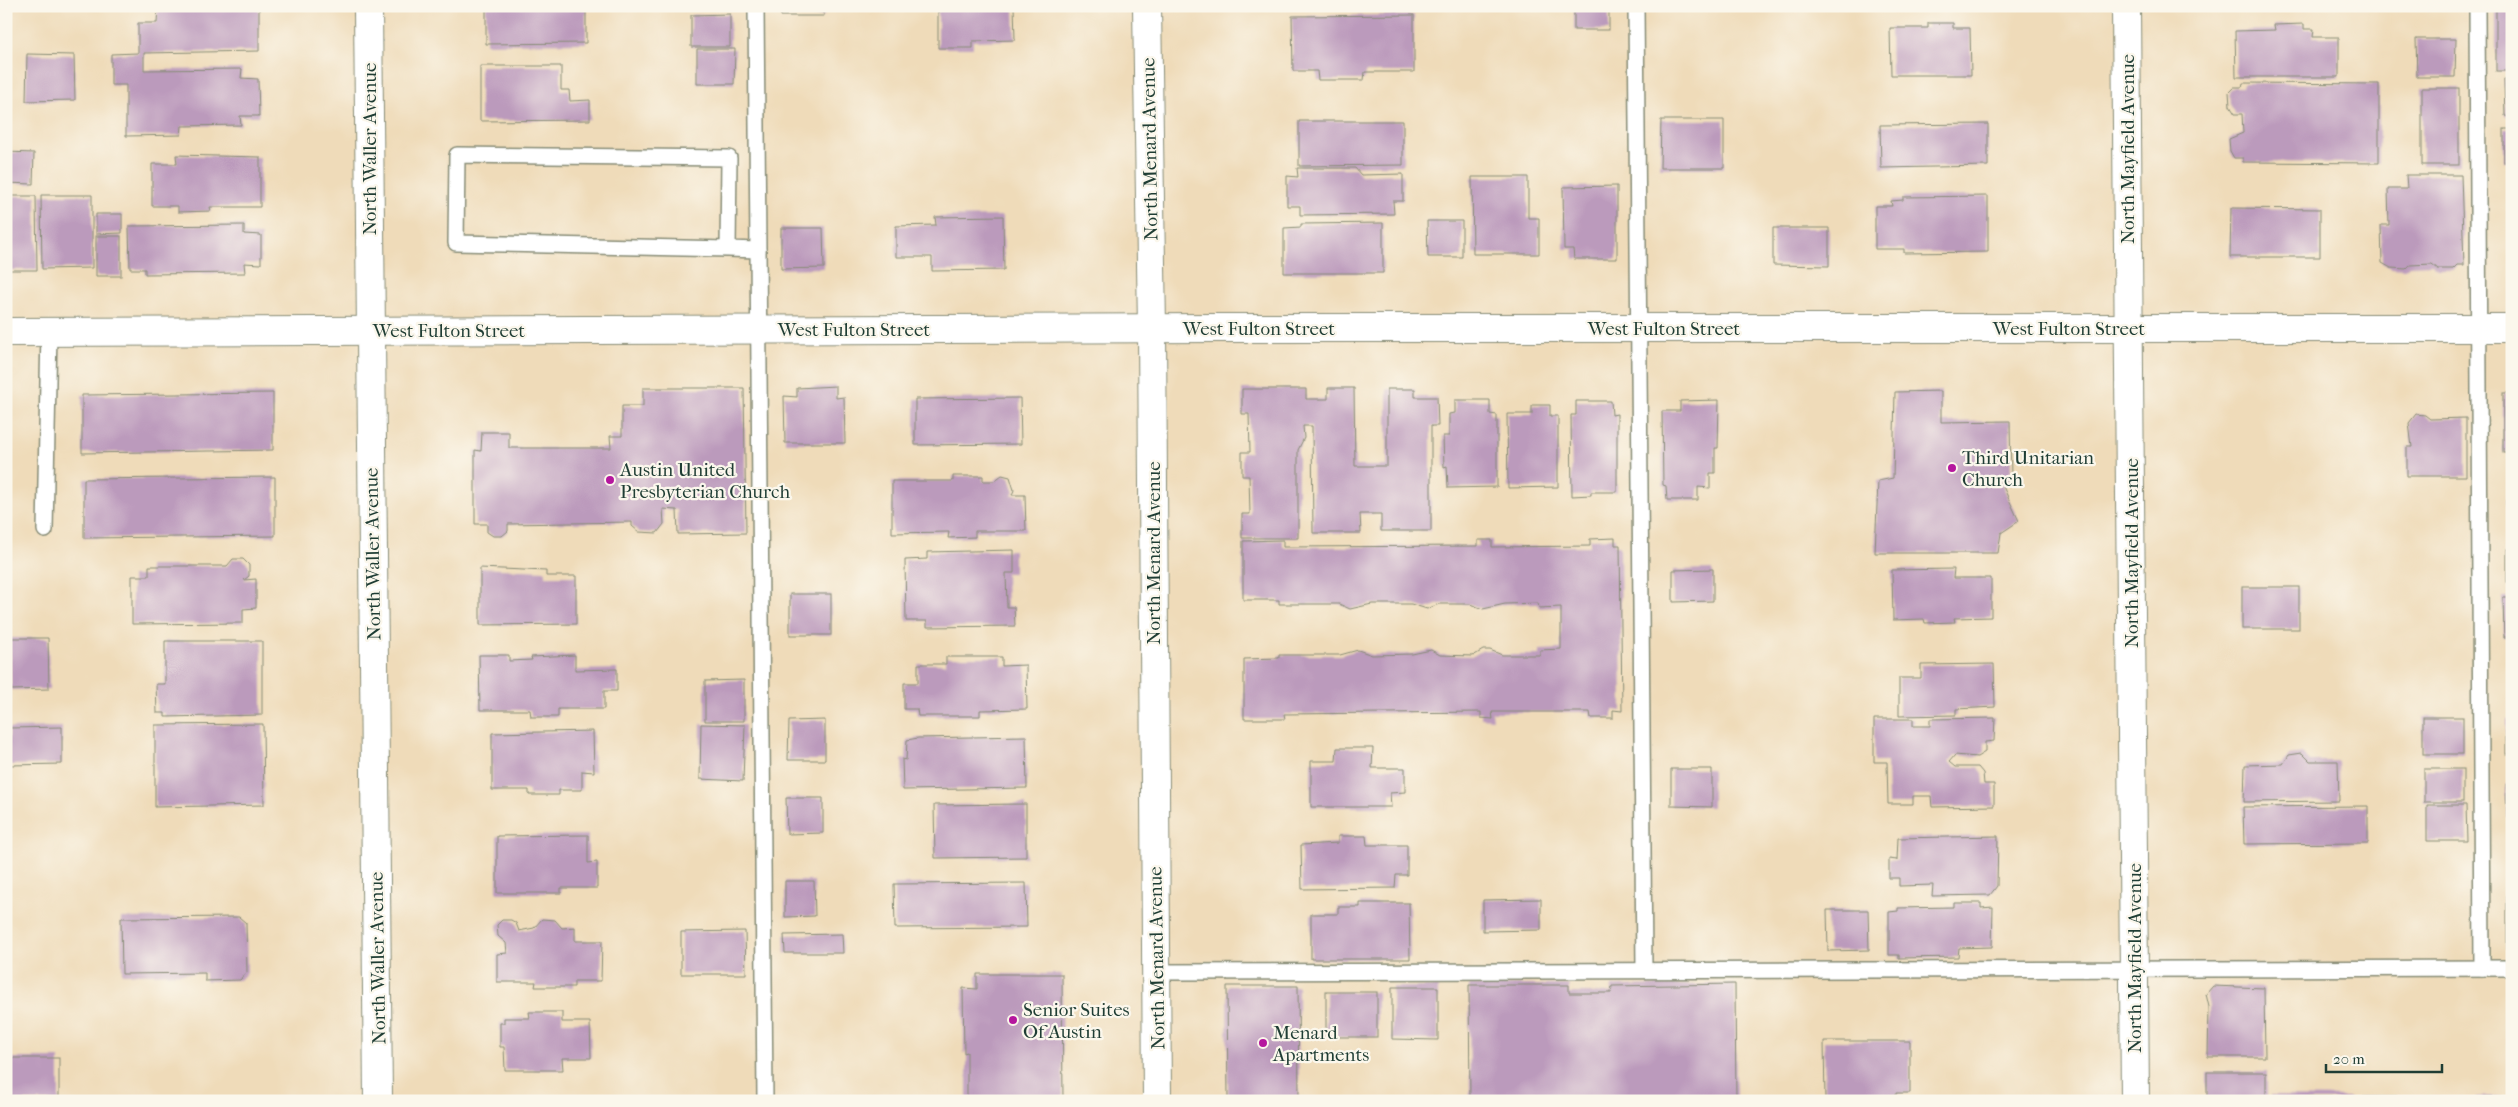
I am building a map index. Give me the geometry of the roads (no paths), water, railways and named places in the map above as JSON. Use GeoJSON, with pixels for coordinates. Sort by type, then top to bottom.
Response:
{"type":"FeatureCollection","features":[{"type":"Feature","properties":{"kind":"street","name":"North Waller Avenue"},"geometry":{"type":"LineString","coordinates":[[368,6],[378,1101]]}},
{"type":"Feature","properties":{"kind":"street","name":"North Menard Avenue"},"geometry":{"type":"LineString","coordinates":[[1146,6],[1152,328],[1157,1101]]}},
{"type":"Feature","properties":{"kind":"street","name":"North Mayfield Avenue"},"geometry":{"type":"LineString","coordinates":[[2126,6],[2135,1101]]}},
{"type":"Feature","properties":{"kind":"street","name":"West Fulton Street"},"geometry":{"type":"LineString","coordinates":[[6,332],[1152,328],[2512,328]]}},
{"type":"Feature","properties":{"kind":"lane"},"geometry":{"type":"LineString","coordinates":[[756,6],[765,1101]]}},
{"type":"Feature","properties":{"kind":"lane"},"geometry":{"type":"LineString","coordinates":[[1636,6],[1644,970]]}},
{"type":"Feature","properties":{"kind":"lane"},"geometry":{"type":"LineString","coordinates":[[2477,6],[2482,968]]}},
{"type":"Feature","properties":{"kind":"lane"},"geometry":{"type":"LineString","coordinates":[[728,249],[729,158],[457,155],[456,243],[758,250]]}},
{"type":"Feature","properties":{"kind":"lane"},"geometry":{"type":"LineString","coordinates":[[45,530],[49,332]]}},
{"type":"Feature","properties":{"kind":"lane"},"geometry":{"type":"LineString","coordinates":[[1155,972],[2512,968]]}},
{"type":"Feature","properties":{"kind":"place","name":"Third Unitarian Church"},"geometry":{"type":"Point","coordinates":[1952,468]}},
{"type":"Feature","properties":{"kind":"place","name":"Austin United Presbyterian Church"},"geometry":{"type":"Point","coordinates":[610,480]}},
{"type":"Feature","properties":{"kind":"place","name":"Senior Suites Of Austin"},"geometry":{"type":"Point","coordinates":[1013,1020]}},
{"type":"Feature","properties":{"kind":"place","name":"Menard Apartments"},"geometry":{"type":"Point","coordinates":[1263,1043]}}]}
